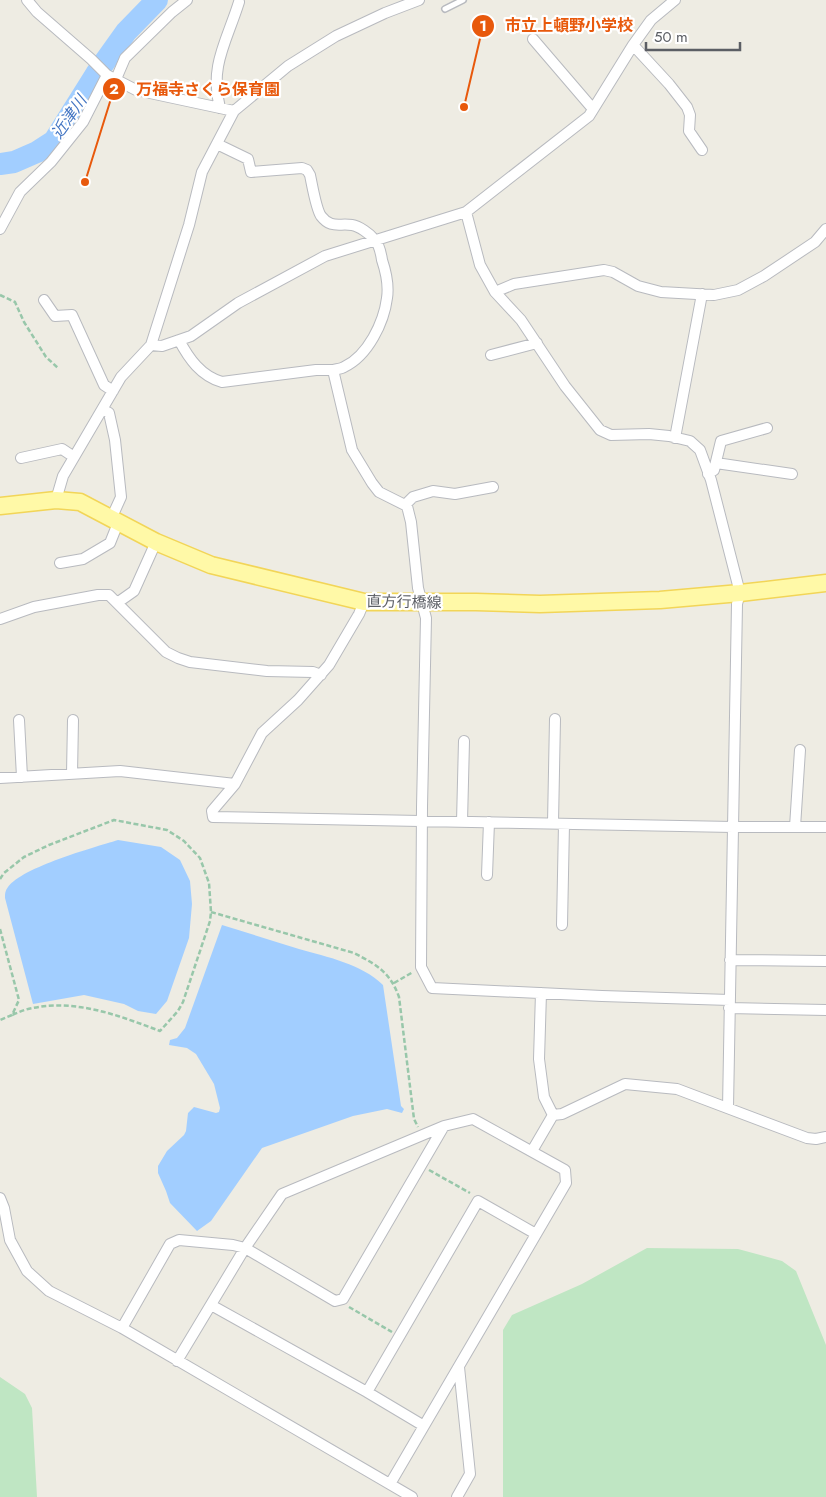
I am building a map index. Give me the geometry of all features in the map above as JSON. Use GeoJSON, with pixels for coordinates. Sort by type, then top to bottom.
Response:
{"type":"FeatureCollection","features":[{"type":"Feature","properties":{"kind":"main road","name":"直方行橋線"},"geometry":{"type":"LineString","coordinates":[[0,506],[56,500],[80,502],[156,542],[211,565],[364,602],[540,604],[660,600],[826,584]]}},
{"type":"Feature","properties":{"kind":"street"},"geometry":{"type":"LineString","coordinates":[[27,0],[38,12],[112,77],[136,90],[234,111]]}},
{"type":"Feature","properties":{"kind":"street"},"geometry":{"type":"LineString","coordinates":[[0,229],[20,192],[51,162],[83,122],[125,58],[186,0]]}},
{"type":"Feature","properties":{"kind":"street"},"geometry":{"type":"LineString","coordinates":[[56,500],[63,476],[121,377],[151,345],[189,225],[202,172],[234,111],[288,66],[336,36],[385,13],[419,0]]}},
{"type":"Feature","properties":{"kind":"street"},"geometry":{"type":"LineString","coordinates":[[151,345],[162,346],[191,336],[238,303],[325,256],[466,212],[589,116],[633,45],[651,20],[675,0]]}},
{"type":"Feature","properties":{"kind":"street"},"geometry":{"type":"LineString","coordinates":[[220,108],[216,94],[216,72],[220,55],[239,2]]}},
{"type":"Feature","properties":{"kind":"street"},"geometry":{"type":"LineString","coordinates":[[533,39],[593,109]]}},
{"type":"Feature","properties":{"kind":"street"},"geometry":{"type":"LineString","coordinates":[[633,45],[669,84],[687,107],[690,115],[689,131],[702,150]]}},
{"type":"Feature","properties":{"kind":"street"},"geometry":{"type":"LineString","coordinates":[[179,340],[194,365],[213,380],[222,382],[344,368],[355,360],[371,342],[379,327],[387,298],[387,277],[379,247],[375,240],[358,227],[331,224],[321,216],[307,170],[302,168],[251,172],[248,159],[217,144]]}},
{"type":"Feature","properties":{"kind":"street"},"geometry":{"type":"LineString","coordinates":[[466,212],[480,265],[495,292],[521,320],[565,386],[600,430],[611,435],[648,434],[690,441],[700,450],[708,474],[740,593],[737,604],[728,1108]]}},
{"type":"Feature","properties":{"kind":"street"},"geometry":{"type":"LineString","coordinates":[[495,292],[514,284],[604,270],[613,272],[638,286],[661,292],[714,295],[738,290],[764,276],[815,242],[826,229]]}},
{"type":"Feature","properties":{"kind":"street"},"geometry":{"type":"LineString","coordinates":[[675,438],[702,294]]}},
{"type":"Feature","properties":{"kind":"street"},"geometry":{"type":"LineString","coordinates":[[44,300],[55,316],[72,315],[104,384],[113,391]]}},
{"type":"Feature","properties":{"kind":"street"},"geometry":{"type":"LineString","coordinates":[[491,355],[537,343]]}},
{"type":"Feature","properties":{"kind":"street"},"geometry":{"type":"LineString","coordinates":[[333,370],[352,450],[379,492],[407,506],[411,522],[418,588],[426,618],[421,968],[432,988],[826,1010]]}},
{"type":"Feature","properties":{"kind":"street"},"geometry":{"type":"LineString","coordinates":[[60,563],[83,559],[110,543],[121,497],[115,440],[109,412],[103,409]]}},
{"type":"Feature","properties":{"kind":"street"},"geometry":{"type":"LineString","coordinates":[[708,474],[714,470],[721,441],[767,428]]}},
{"type":"Feature","properties":{"kind":"street"},"geometry":{"type":"LineString","coordinates":[[20,458],[62,449],[74,457]]}},
{"type":"Feature","properties":{"kind":"street"},"geometry":{"type":"LineString","coordinates":[[716,463],[792,474]]}},
{"type":"Feature","properties":{"kind":"street"},"geometry":{"type":"LineString","coordinates":[[405,505],[413,497],[433,491],[455,494],[493,487]]}},
{"type":"Feature","properties":{"kind":"street"},"geometry":{"type":"LineString","coordinates":[[117,603],[134,591],[156,542]]}},
{"type":"Feature","properties":{"kind":"street"},"geometry":{"type":"LineString","coordinates":[[0,619],[34,607],[98,595],[109,595],[166,652],[178,658],[190,662],[267,671],[313,672],[320,674]]}},
{"type":"Feature","properties":{"kind":"street"},"geometry":{"type":"LineString","coordinates":[[364,602],[329,665],[298,700],[262,733],[235,784],[212,811],[213,817],[733,827],[826,827]]}},
{"type":"Feature","properties":{"kind":"street"},"geometry":{"type":"LineString","coordinates":[[552,824],[555,719]]}},
{"type":"Feature","properties":{"kind":"street"},"geometry":{"type":"LineString","coordinates":[[19,720],[22,777]]}},
{"type":"Feature","properties":{"kind":"street"},"geometry":{"type":"LineString","coordinates":[[72,774],[73,720]]}},
{"type":"Feature","properties":{"kind":"street"},"geometry":{"type":"LineString","coordinates":[[462,822],[464,741]]}},
{"type":"Feature","properties":{"kind":"street"},"geometry":{"type":"LineString","coordinates":[[795,827],[800,750]]}},
{"type":"Feature","properties":{"kind":"street"},"geometry":{"type":"LineString","coordinates":[[0,778],[120,771],[235,784]]}},
{"type":"Feature","properties":{"kind":"street"},"geometry":{"type":"LineString","coordinates":[[487,875],[489,822]]}},
{"type":"Feature","properties":{"kind":"street"},"geometry":{"type":"LineString","coordinates":[[562,925],[564,824]]}},
{"type":"Feature","properties":{"kind":"street"},"geometry":{"type":"LineString","coordinates":[[730,960],[826,961]]}},
{"type":"Feature","properties":{"kind":"street"},"geometry":{"type":"LineString","coordinates":[[541,993],[539,1059],[544,1097],[553,1115]]}},
{"type":"Feature","properties":{"kind":"street"},"geometry":{"type":"LineString","coordinates":[[553,1115],[562,1114],[625,1084],[677,1088],[807,1138],[826,1137]]}},
{"type":"Feature","properties":{"kind":"street"},"geometry":{"type":"LineString","coordinates":[[532,1151],[553,1115]]}},
{"type":"Feature","properties":{"kind":"street"},"geometry":{"type":"LineString","coordinates":[[177,1361],[245,1248],[282,1194],[444,1126],[473,1119],[565,1170],[566,1183],[390,1484]]}},
{"type":"Feature","properties":{"kind":"street"},"geometry":{"type":"LineString","coordinates":[[122,1328],[170,1244],[179,1240],[233,1245],[245,1248],[335,1301],[344,1299],[444,1126]]}},
{"type":"Feature","properties":{"kind":"street"},"geometry":{"type":"LineString","coordinates":[[0,1198],[4,1208],[10,1240],[27,1272],[49,1291],[122,1328],[412,1497]]}},
{"type":"Feature","properties":{"kind":"street"},"geometry":{"type":"LineString","coordinates":[[367,1392],[478,1201],[536,1234]]}},
{"type":"Feature","properties":{"kind":"street"},"geometry":{"type":"LineString","coordinates":[[211,1305],[424,1426]]}},
{"type":"Feature","properties":{"kind":"street"},"geometry":{"type":"LineString","coordinates":[[457,1497],[470,1474],[459,1367]]}},
{"type":"Feature","properties":{"kind":"lane"},"geometry":{"type":"LineString","coordinates":[[445,9],[463,0]]}},
{"type":"Feature","properties":{"kind":"path"},"geometry":{"type":"LineString","coordinates":[[0,295],[15,302],[24,322],[46,357],[58,368]]}},
{"type":"Feature","properties":{"kind":"path"},"geometry":{"type":"LineString","coordinates":[[0,879],[4,873],[24,858],[49,845],[114,820],[167,830],[184,841],[200,858],[209,883],[211,912],[210,921],[183,1002],[178,1011],[160,1031],[118,1015],[84,1007],[58,1005],[32,1008],[0,1020]]}},
{"type":"Feature","properties":{"kind":"path"},"geometry":{"type":"LineString","coordinates":[[211,912],[354,953],[376,965],[394,984],[400,997],[414,1119],[422,1135]]}},
{"type":"Feature","properties":{"kind":"path"},"geometry":{"type":"LineString","coordinates":[[0,929],[19,1000],[12,1015]]}},
{"type":"Feature","properties":{"kind":"path"},"geometry":{"type":"LineString","coordinates":[[394,984],[421,968]]}},
{"type":"Feature","properties":{"kind":"path"},"geometry":{"type":"LineString","coordinates":[[421,1166],[473,1196],[478,1201]]}},
{"type":"Feature","properties":{"kind":"path"},"geometry":{"type":"LineString","coordinates":[[344,1299],[346,1305],[399,1336]]}},
{"type":"Feature","properties":{"kind":"green space"},"geometry":{"type":"Polygon","coordinates":[[[647,1248],[738,1249],[782,1261],[796,1271],[826,1345],[826,1497],[503,1497],[503,1330],[512,1315],[582,1284],[647,1248]]]}},
{"type":"Feature","properties":{"kind":"green space"},"geometry":{"type":"Polygon","coordinates":[[[0,1377],[25,1394],[32,1408],[37,1497],[0,1497],[0,1377]]]}},
{"type":"Feature","properties":{"kind":"water"},"geometry":{"type":"Polygon","coordinates":[[[118,840],[161,847],[180,860],[190,881],[192,904],[189,938],[167,1001],[156,1014],[138,1011],[124,1004],[84,995],[33,1004],[5,898],[6,890],[16,880],[43,865],[118,840]]]}},
{"type":"Feature","properties":{"kind":"water"},"geometry":{"type":"Polygon","coordinates":[[[222,925],[355,966],[383,985],[401,1106],[404,1109],[402,1113],[387,1109],[353,1116],[262,1148],[211,1221],[197,1231],[170,1203],[158,1173],[158,1166],[167,1151],[184,1135],[188,1113],[194,1107],[216,1113],[219,1112],[220,1108],[214,1084],[196,1054],[187,1048],[169,1045],[170,1040],[177,1038],[185,1028],[222,925]]]}},
{"type":"Feature","properties":{"kind":"waterway","name":"近津川"},"geometry":{"type":"LineString","coordinates":[[0,164],[14,162],[37,152],[54,141],[96,74],[126,32],[157,0]]}},
{"type":"Feature","properties":{"kind":"place","name":"市立上頓野小学校"},"geometry":{"type":"Point","coordinates":[464,107]}},
{"type":"Feature","properties":{"kind":"place","name":"万福寺さくら保育園"},"geometry":{"type":"Point","coordinates":[85,182]}}]}
